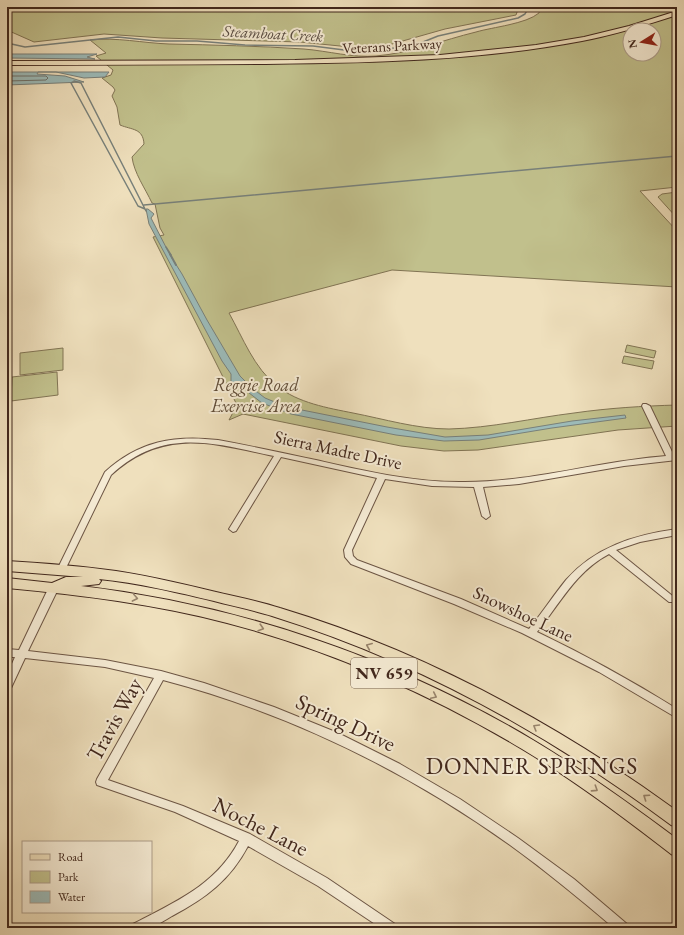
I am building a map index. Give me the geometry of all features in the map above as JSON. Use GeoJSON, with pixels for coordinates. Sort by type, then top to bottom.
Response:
{"type":"FeatureCollection","features":[{"type":"Feature","properties":{"kind":"main road","name":"Veterans Parkway"},"geometry":{"type":"LineString","coordinates":[[131,66],[336,62],[459,56],[530,48],[576,40],[641,25],[677,13]]}},
{"type":"Feature","properties":{"kind":"main road"},"geometry":{"type":"LineString","coordinates":[[662,23],[677,18]]}},
{"type":"Feature","properties":{"kind":"main road","name":"Veterans Parkway"},"geometry":{"type":"LineString","coordinates":[[7,68],[25,66],[337,66],[457,61],[543,51],[584,44],[622,35]]}},
{"type":"Feature","properties":{"kind":"main road","name":"Veterans Parkway"},"geometry":{"type":"LineString","coordinates":[[7,63],[25,66]]}},
{"type":"Feature","properties":{"kind":"main road","name":"NV 659"},"geometry":{"type":"LineString","coordinates":[[7,566],[118,576],[275,612],[355,640],[476,693],[587,757],[677,820]]}},
{"type":"Feature","properties":{"kind":"main road"},"geometry":{"type":"LineString","coordinates":[[7,577],[39,577],[51,575],[62,570]]}},
{"type":"Feature","properties":{"kind":"main road"},"geometry":{"type":"LineString","coordinates":[[54,588],[66,582],[95,581],[209,603],[223,599]]}},
{"type":"Feature","properties":{"kind":"main road","name":"NV 659"},"geometry":{"type":"LineString","coordinates":[[7,583],[111,594],[226,617],[280,633],[349,657],[489,723],[543,755],[616,802],[677,849]]}},
{"type":"Feature","properties":{"kind":"street"},"geometry":{"type":"LineString","coordinates":[[646,406],[674,458]]}},
{"type":"Feature","properties":{"kind":"street","name":"Sierra Madre Drive"},"geometry":{"type":"LineString","coordinates":[[62,570],[108,474],[117,465],[138,451],[165,442],[198,440],[218,442],[382,477],[424,483],[478,485],[617,464],[674,458]]}},
{"type":"Feature","properties":{"kind":"street"},"geometry":{"type":"LineString","coordinates":[[234,529],[279,454]]}},
{"type":"Feature","properties":{"kind":"street","name":"Snowshoe Lane"},"geometry":{"type":"LineString","coordinates":[[382,477],[348,550],[349,557],[354,562],[441,595],[531,634],[622,681],[677,714]]}},
{"type":"Feature","properties":{"kind":"street"},"geometry":{"type":"LineString","coordinates":[[478,485],[486,516]]}},
{"type":"Feature","properties":{"kind":"street"},"geometry":{"type":"LineString","coordinates":[[531,634],[582,568],[594,559],[610,550],[638,539],[677,532]]}},
{"type":"Feature","properties":{"kind":"street"},"geometry":{"type":"LineString","coordinates":[[610,550],[672,600]]}},
{"type":"Feature","properties":{"kind":"street"},"geometry":{"type":"LineString","coordinates":[[7,685],[54,588]]}},
{"type":"Feature","properties":{"kind":"street","name":"Spring Drive"},"geometry":{"type":"LineString","coordinates":[[7,653],[100,663],[161,675],[230,695],[283,714],[369,752],[463,806],[510,838],[557,873],[623,928]]}},
{"type":"Feature","properties":{"kind":"street","name":"Travis Way"},"geometry":{"type":"LineString","coordinates":[[100,782],[161,675]]}},
{"type":"Feature","properties":{"kind":"street","name":"Noche Lane"},"geometry":{"type":"LineString","coordinates":[[100,782],[203,818],[246,838],[316,876],[391,928]]}},
{"type":"Feature","properties":{"kind":"street"},"geometry":{"type":"LineString","coordinates":[[136,928],[203,892],[218,880],[231,866],[240,853],[246,838]]}},
{"type":"Feature","properties":{"kind":"green space"},"geometry":{"type":"Polygon","coordinates":[[[7,7],[519,7],[516,15],[445,29],[385,46],[360,48],[300,42],[162,38],[104,34],[34,42],[7,30],[7,7]]]}},
{"type":"Feature","properties":{"kind":"green space","name":"Reggie Road Exercise Area"},"geometry":{"type":"Polygon","coordinates":[[[540,7],[677,7],[677,187],[640,191],[677,231],[677,287],[392,270],[229,313],[255,362],[269,379],[285,392],[294,397],[324,407],[413,426],[449,429],[496,425],[600,410],[677,405],[677,426],[618,430],[478,450],[444,451],[401,446],[243,414],[229,420],[237,405],[153,237],[164,235],[160,228],[155,204],[152,203],[140,180],[132,157],[144,144],[142,135],[136,130],[120,125],[117,107],[112,96],[115,90],[102,78],[111,75],[113,70],[96,56],[106,53],[90,40],[110,39],[169,44],[287,48],[358,56],[376,56],[402,52],[476,32],[518,23],[539,13],[540,7]]]}},
{"type":"Feature","properties":{"kind":"green space"},"geometry":{"type":"Polygon","coordinates":[[[677,192],[677,218],[658,197],[662,194],[677,192]]]}},
{"type":"Feature","properties":{"kind":"green space"},"geometry":{"type":"Polygon","coordinates":[[[627,345],[656,351],[654,358],[625,352],[627,345]]]}},
{"type":"Feature","properties":{"kind":"green space"},"geometry":{"type":"Polygon","coordinates":[[[63,348],[63,370],[20,375],[20,353],[63,348]]]}},
{"type":"Feature","properties":{"kind":"green space"},"geometry":{"type":"Polygon","coordinates":[[[624,356],[654,361],[652,369],[622,363],[624,356]]]}},
{"type":"Feature","properties":{"kind":"green space"},"geometry":{"type":"Polygon","coordinates":[[[57,372],[58,395],[11,401],[12,377],[57,372]]]}},
{"type":"Feature","properties":{"kind":"water"},"geometry":{"type":"Polygon","coordinates":[[[7,54],[97,54],[87,57],[95,59],[7,58],[7,54]]]}},
{"type":"Feature","properties":{"kind":"water"},"geometry":{"type":"Polygon","coordinates":[[[7,72],[38,72],[37,74],[65,76],[84,82],[7,85],[7,72]]]}},
{"type":"Feature","properties":{"kind":"water"},"geometry":{"type":"Polygon","coordinates":[[[56,72],[109,72],[105,77],[84,78],[56,72]]]}},
{"type":"Feature","properties":{"kind":"water"},"geometry":{"type":"Polygon","coordinates":[[[146,209],[154,214],[151,218],[170,255],[240,376],[265,398],[287,407],[445,437],[488,435],[572,421],[625,415],[626,418],[479,440],[444,441],[396,435],[291,414],[262,403],[240,386],[231,386],[231,374],[222,361],[149,224],[146,209]]]}},
{"type":"Feature","properties":{"kind":"waterway","name":"Steamboat Creek"},"geometry":{"type":"LineString","coordinates":[[7,43],[25,47],[118,37],[156,41],[197,41],[245,45],[313,46],[352,51],[376,51],[418,44],[438,36],[518,18],[525,14],[529,7]]}},
{"type":"Feature","properties":{"kind":"waterway"},"geometry":{"type":"LineString","coordinates":[[74,81],[81,83],[145,209]]}},
{"type":"Feature","properties":{"kind":"waterway"},"geometry":{"type":"LineString","coordinates":[[73,82],[71,83],[138,206],[145,209]]}},
{"type":"Feature","properties":{"kind":"waterway"},"geometry":{"type":"LineString","coordinates":[[144,205],[677,156]]}},
{"type":"Feature","properties":{"kind":"waterway"},"geometry":{"type":"LineString","coordinates":[[166,247],[171,255]]}},
{"type":"Feature","properties":{"kind":"waterway"},"geometry":{"type":"LineString","coordinates":[[170,254],[176,265]]}},
{"type":"Feature","properties":{"kind":"district","name":"DONNER SPRINGS"},"geometry":{"type":"Point","coordinates":[532,766]}}]}
